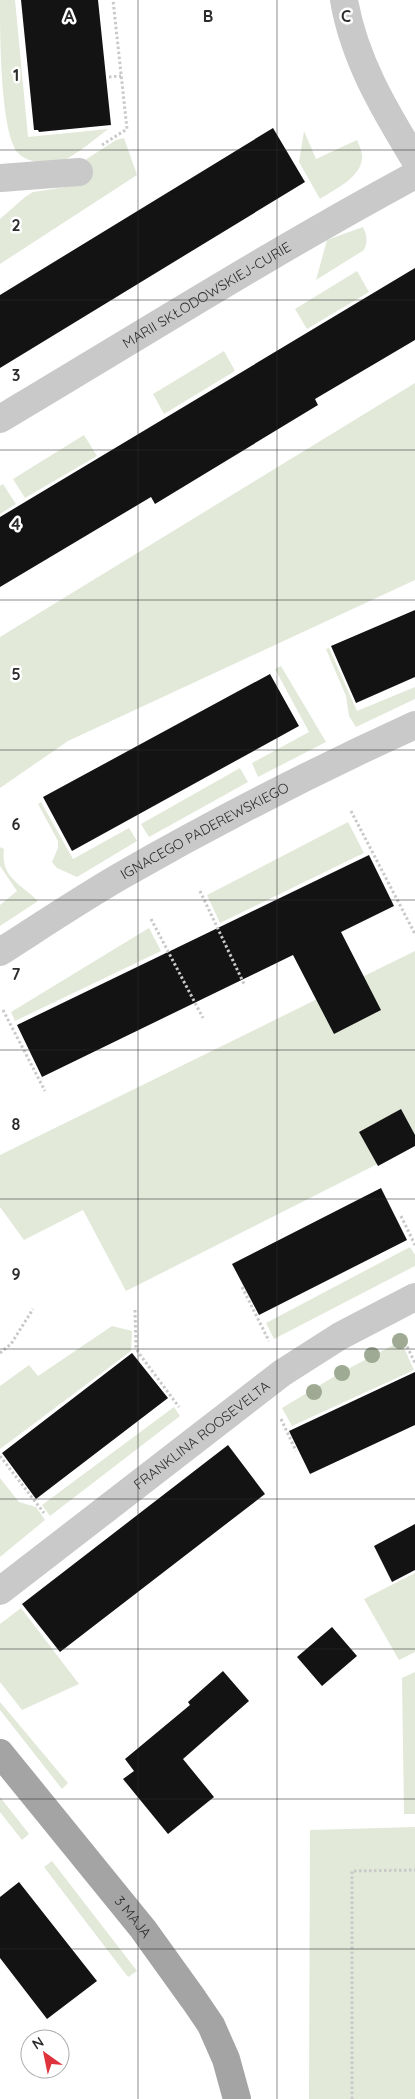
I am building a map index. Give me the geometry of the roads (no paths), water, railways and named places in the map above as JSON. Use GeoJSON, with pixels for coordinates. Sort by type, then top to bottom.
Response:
{"type":"FeatureCollection","features":[{"type":"Feature","properties":{"kind":"main road","name":"3 MAJA"},"geometry":{"type":"LineString","coordinates":[[0,1753],[143,1929],[194,2000],[211,2025],[226,2058],[237,2099]]}},
{"type":"Feature","properties":{"kind":"street"},"geometry":{"type":"LineString","coordinates":[[344,0],[358,54],[370,82],[415,160]]}},
{"type":"Feature","properties":{"kind":"street"},"geometry":{"type":"LineString","coordinates":[[0,174],[79,172]]}},
{"type":"Feature","properties":{"kind":"street","name":"MARII SKŁODOWSKIEJ-CURIE"},"geometry":{"type":"LineString","coordinates":[[0,419],[363,203],[415,175]]}},
{"type":"Feature","properties":{"kind":"street","name":"IGNACEGO PADEREWSKIEGO"},"geometry":{"type":"LineString","coordinates":[[0,952],[119,877],[165,851],[305,778],[415,724]]}},
{"type":"Feature","properties":{"kind":"street","name":"FRANKLINA ROOSEVELTA"},"geometry":{"type":"LineString","coordinates":[[0,1591],[282,1373],[340,1336],[415,1297]]}}]}
